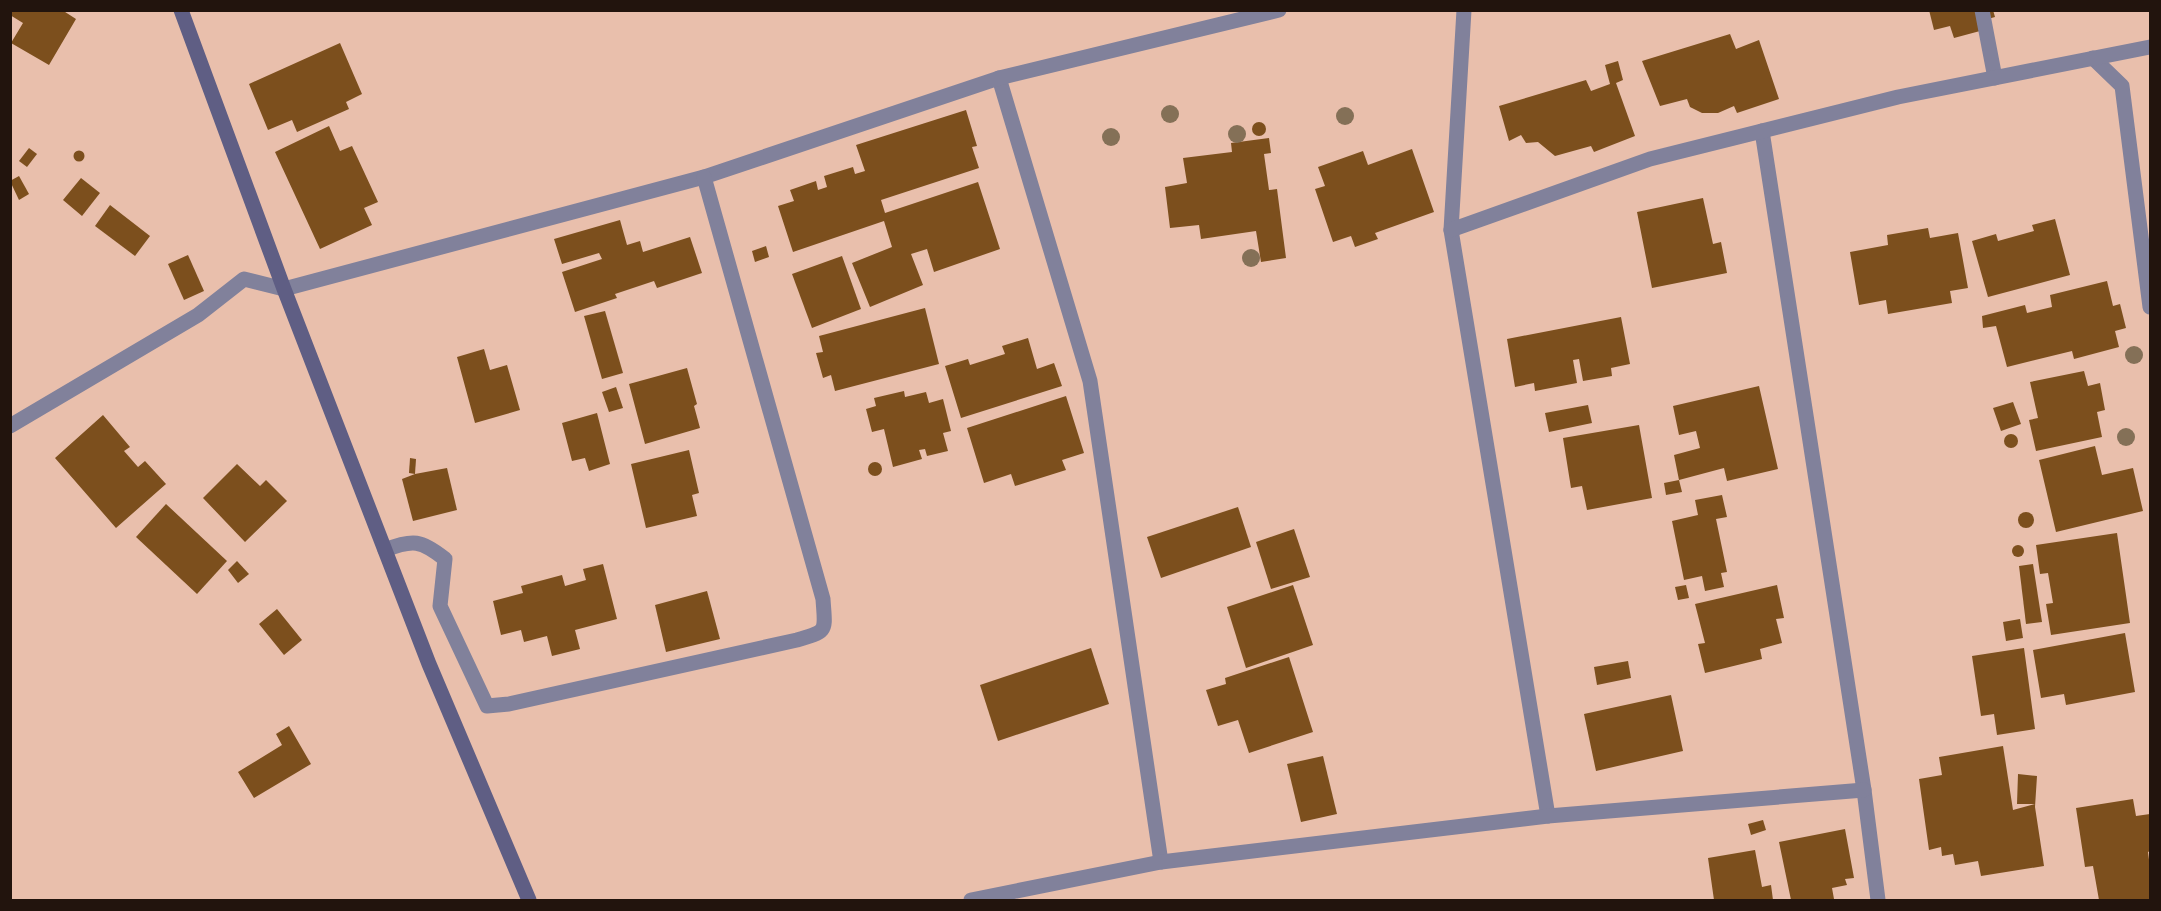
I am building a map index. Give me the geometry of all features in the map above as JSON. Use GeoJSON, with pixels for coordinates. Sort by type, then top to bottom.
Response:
{"type":"FeatureCollection","features":[{"type":"Feature","properties":{"kind":"street"},"geometry":{"type":"LineString","coordinates":[[181,10],[284,289],[429,664],[529,900]]}},
{"type":"Feature","properties":{"kind":"street"},"geometry":{"type":"LineString","coordinates":[[10,426],[198,315],[244,279],[284,289],[704,177],[999,78],[1279,10]]}},
{"type":"Feature","properties":{"kind":"street"},"geometry":{"type":"LineString","coordinates":[[1464,10],[1451,230],[1548,816]]}},
{"type":"Feature","properties":{"kind":"street"},"geometry":{"type":"LineString","coordinates":[[1982,10],[1995,78]]}},
{"type":"Feature","properties":{"kind":"street"},"geometry":{"type":"LineString","coordinates":[[1451,230],[1650,159],[1898,97],[2151,47]]}},
{"type":"Feature","properties":{"kind":"street"},"geometry":{"type":"LineString","coordinates":[[2093,58],[2122,86],[2151,307]]}},
{"type":"Feature","properties":{"kind":"street"},"geometry":{"type":"LineString","coordinates":[[999,78],[1089,381],[1161,862]]}},
{"type":"Feature","properties":{"kind":"street"},"geometry":{"type":"LineString","coordinates":[[1762,131],[1864,790],[1878,900]]}},
{"type":"Feature","properties":{"kind":"street"},"geometry":{"type":"LineString","coordinates":[[385,550],[405,542],[429,546],[445,559],[440,606],[487,706],[509,704],[797,640],[819,634],[823,630],[825,625],[823,599],[704,177]]}},
{"type":"Feature","properties":{"kind":"street"},"geometry":{"type":"LineString","coordinates":[[971,900],[1161,862],[1548,816],[1864,790]]}},
{"type":"Feature","properties":{"kind":"building"},"geometry":{"type":"Polygon","coordinates":[[[10,10],[62,10],[76,19],[49,65],[11,43],[23,23],[10,15],[10,10]]]}},
{"type":"Feature","properties":{"kind":"building"},"geometry":{"type":"Polygon","coordinates":[[[1929,10],[1993,10],[1995,17],[1977,22],[1980,31],[1954,38],[1950,26],[1934,30],[1929,10]]]}},
{"type":"Feature","properties":{"kind":"building"},"geometry":{"type":"Polygon","coordinates":[[[1730,34],[1736,49],[1759,40],[1779,99],[1737,113],[1734,106],[1718,113],[1702,113],[1690,107],[1687,99],[1660,106],[1642,61],[1730,34]]]}},
{"type":"Feature","properties":{"kind":"building"},"geometry":{"type":"Polygon","coordinates":[[[340,43],[362,94],[346,102],[349,109],[297,132],[292,120],[268,130],[249,84],[340,43]]]}},
{"type":"Feature","properties":{"kind":"building"},"geometry":{"type":"Polygon","coordinates":[[[1618,61],[1623,80],[1616,83],[1635,136],[1594,152],[1591,146],[1555,156],[1538,142],[1526,143],[1521,135],[1509,141],[1499,106],[1586,80],[1591,91],[1610,84],[1605,65],[1618,61]]]}},
{"type":"Feature","properties":{"kind":"building"},"geometry":{"type":"Polygon","coordinates":[[[966,110],[977,146],[972,147],[979,168],[881,200],[885,213],[978,182],[1000,249],[934,272],[927,249],[911,254],[923,285],[870,307],[852,263],[892,247],[884,221],[793,252],[778,206],[794,201],[790,190],[816,181],[818,190],[827,187],[824,176],[853,167],[855,174],[865,171],[856,145],[966,110]]]}},
{"type":"Feature","properties":{"kind":"building"},"geometry":{"type":"Polygon","coordinates":[[[1259,122],[1264,124],[1266,129],[1264,134],[1259,136],[1254,134],[1252,129],[1254,124],[1259,122]]]}},
{"type":"Feature","properties":{"kind":"building"},"geometry":{"type":"Polygon","coordinates":[[[329,126],[340,151],[352,146],[378,202],[364,208],[372,225],[320,249],[275,152],[329,126]]]}},
{"type":"Feature","properties":{"kind":"building"},"geometry":{"type":"Polygon","coordinates":[[[1269,138],[1271,153],[1264,154],[1269,190],[1277,189],[1286,258],[1261,262],[1256,231],[1201,239],[1199,225],[1170,228],[1165,187],[1187,183],[1183,158],[1232,152],[1231,143],[1269,138]]]}},
{"type":"Feature","properties":{"kind":"building"},"geometry":{"type":"Polygon","coordinates":[[[29,148],[37,154],[27,167],[19,161],[29,148]]]}},
{"type":"Feature","properties":{"kind":"building"},"geometry":{"type":"Polygon","coordinates":[[[1412,149],[1434,212],[1375,233],[1378,239],[1355,247],[1351,236],[1333,242],[1315,189],[1325,186],[1318,167],[1363,151],[1368,165],[1412,149]]]}},
{"type":"Feature","properties":{"kind":"building"},"geometry":{"type":"Polygon","coordinates":[[[79,151],[83,152],[83,160],[79,161],[75,160],[74,156],[75,152],[79,151]]]}},
{"type":"Feature","properties":{"kind":"building"},"geometry":{"type":"Polygon","coordinates":[[[19,176],[29,194],[19,200],[10,181],[19,176]]]}},
{"type":"Feature","properties":{"kind":"building"},"geometry":{"type":"Polygon","coordinates":[[[81,178],[100,193],[82,216],[63,200],[81,178]]]}},
{"type":"Feature","properties":{"kind":"building"},"geometry":{"type":"Polygon","coordinates":[[[1703,198],[1713,244],[1721,242],[1727,273],[1652,288],[1637,212],[1703,198]]]}},
{"type":"Feature","properties":{"kind":"building"},"geometry":{"type":"Polygon","coordinates":[[[110,205],[150,236],[135,256],[95,226],[110,205]]]}},
{"type":"Feature","properties":{"kind":"building"},"geometry":{"type":"Polygon","coordinates":[[[2055,219],[2070,275],[1988,297],[1972,241],[1996,234],[1998,241],[2034,231],[2032,225],[2055,219]]]}},
{"type":"Feature","properties":{"kind":"building"},"geometry":{"type":"Polygon","coordinates":[[[620,220],[627,245],[640,241],[643,252],[690,237],[702,273],[657,288],[654,281],[615,294],[617,298],[575,312],[562,272],[602,259],[599,253],[562,264],[554,239],[620,220]]]}},
{"type":"Feature","properties":{"kind":"building"},"geometry":{"type":"Polygon","coordinates":[[[1928,228],[1930,238],[1958,233],[1968,288],[1950,291],[1952,303],[1888,314],[1886,300],[1859,305],[1850,252],[1888,245],[1887,235],[1928,228]]]}},
{"type":"Feature","properties":{"kind":"building"},"geometry":{"type":"Polygon","coordinates":[[[766,246],[769,257],[755,262],[752,251],[766,246]]]}},
{"type":"Feature","properties":{"kind":"building"},"geometry":{"type":"Polygon","coordinates":[[[188,255],[204,291],[184,300],[168,264],[188,255]]]}},
{"type":"Feature","properties":{"kind":"building"},"geometry":{"type":"Polygon","coordinates":[[[842,256],[861,309],[812,328],[792,274],[842,256]]]}},
{"type":"Feature","properties":{"kind":"building"},"geometry":{"type":"Polygon","coordinates":[[[2107,281],[2113,306],[2120,304],[2126,328],[2115,331],[2119,347],[2074,359],[2072,351],[2007,367],[1996,326],[1983,328],[1982,316],[2025,305],[2027,313],[2052,307],[2050,295],[2107,281]]]}},
{"type":"Feature","properties":{"kind":"building"},"geometry":{"type":"Polygon","coordinates":[[[925,308],[939,364],[835,391],[831,375],[823,378],[816,353],[823,352],[819,336],[925,308]]]}},
{"type":"Feature","properties":{"kind":"building"},"geometry":{"type":"Polygon","coordinates":[[[605,311],[623,373],[602,379],[584,316],[605,311]]]}},
{"type":"Feature","properties":{"kind":"building"},"geometry":{"type":"Polygon","coordinates":[[[1621,317],[1630,364],[1611,368],[1612,376],[1583,381],[1579,359],[1573,360],[1577,383],[1535,391],[1534,383],[1515,387],[1507,339],[1621,317]]]}},
{"type":"Feature","properties":{"kind":"building"},"geometry":{"type":"Polygon","coordinates":[[[1028,338],[1037,369],[1054,363],[1062,386],[961,418],[945,366],[968,359],[970,365],[1005,354],[1002,346],[1028,338]]]}},
{"type":"Feature","properties":{"kind":"building"},"geometry":{"type":"Polygon","coordinates":[[[484,349],[490,370],[507,365],[520,410],[475,423],[457,357],[484,349]]]}},
{"type":"Feature","properties":{"kind":"building"},"geometry":{"type":"Polygon","coordinates":[[[687,368],[697,404],[694,406],[700,428],[645,444],[629,384],[687,368]]]}},
{"type":"Feature","properties":{"kind":"building"},"geometry":{"type":"Polygon","coordinates":[[[2084,371],[2088,386],[2100,383],[2105,410],[2097,412],[2102,437],[2036,451],[2029,420],[2038,418],[2030,382],[2084,371]]]}},
{"type":"Feature","properties":{"kind":"building"},"geometry":{"type":"Polygon","coordinates":[[[1759,386],[1778,469],[1727,481],[1724,468],[1679,480],[1674,455],[1700,448],[1696,431],[1679,435],[1673,406],[1759,386]]]}},
{"type":"Feature","properties":{"kind":"building"},"geometry":{"type":"Polygon","coordinates":[[[616,387],[623,408],[609,412],[602,392],[616,387]]]}},
{"type":"Feature","properties":{"kind":"building"},"geometry":{"type":"Polygon","coordinates":[[[904,391],[905,397],[926,392],[929,403],[943,399],[951,431],[943,433],[948,451],[927,456],[925,449],[919,450],[922,459],[893,467],[884,429],[872,432],[866,409],[876,406],[874,398],[904,391]]]}},
{"type":"Feature","properties":{"kind":"building"},"geometry":{"type":"Polygon","coordinates":[[[1066,396],[1084,453],[1062,460],[1066,470],[1015,486],[1011,474],[984,483],[967,428],[1066,396]]]}},
{"type":"Feature","properties":{"kind":"building"},"geometry":{"type":"Polygon","coordinates":[[[2013,402],[2021,424],[2001,431],[1993,408],[2013,402]]]}},
{"type":"Feature","properties":{"kind":"building"},"geometry":{"type":"Polygon","coordinates":[[[1588,405],[1592,423],[1549,432],[1545,413],[1588,405]]]}},
{"type":"Feature","properties":{"kind":"building"},"geometry":{"type":"Polygon","coordinates":[[[597,413],[610,464],[589,471],[585,458],[572,461],[562,423],[597,413]]]}},
{"type":"Feature","properties":{"kind":"building"},"geometry":{"type":"Polygon","coordinates":[[[103,415],[130,447],[124,451],[138,467],[145,461],[166,484],[116,528],[55,458],[103,415]]]}},
{"type":"Feature","properties":{"kind":"building"},"geometry":{"type":"Polygon","coordinates":[[[1639,425],[1652,498],[1587,510],[1582,486],[1571,488],[1563,438],[1639,425]]]}},
{"type":"Feature","properties":{"kind":"building"},"geometry":{"type":"Polygon","coordinates":[[[2008,434],[2014,434],[2018,441],[2014,448],[2008,448],[2004,444],[2004,438],[2008,434]]]}},
{"type":"Feature","properties":{"kind":"building"},"geometry":{"type":"Polygon","coordinates":[[[2095,446],[2102,475],[2133,468],[2143,511],[2056,532],[2039,460],[2095,446]]]}},
{"type":"Feature","properties":{"kind":"building"},"geometry":{"type":"Polygon","coordinates":[[[689,450],[699,493],[692,495],[697,516],[646,528],[631,464],[689,450]]]}},
{"type":"Feature","properties":{"kind":"building"},"geometry":{"type":"Polygon","coordinates":[[[410,458],[416,459],[415,474],[409,473],[410,458]]]}},
{"type":"Feature","properties":{"kind":"building"},"geometry":{"type":"Polygon","coordinates":[[[875,462],[880,464],[882,469],[880,474],[875,476],[870,474],[868,469],[870,464],[875,462]]]}},
{"type":"Feature","properties":{"kind":"building"},"geometry":{"type":"Polygon","coordinates":[[[237,464],[260,486],[266,480],[287,501],[245,542],[203,498],[237,464]]]}},
{"type":"Feature","properties":{"kind":"building"},"geometry":{"type":"Polygon","coordinates":[[[447,468],[457,510],[413,521],[402,479],[447,468]]]}},
{"type":"Feature","properties":{"kind":"building"},"geometry":{"type":"Polygon","coordinates":[[[1679,480],[1682,492],[1666,495],[1664,483],[1679,480]]]}},
{"type":"Feature","properties":{"kind":"building"},"geometry":{"type":"Polygon","coordinates":[[[1722,495],[1727,517],[1716,519],[1727,572],[1721,573],[1724,587],[1705,591],[1702,576],[1684,580],[1672,521],[1698,515],[1695,500],[1722,495]]]}},
{"type":"Feature","properties":{"kind":"building"},"geometry":{"type":"Polygon","coordinates":[[[166,504],[227,561],[197,594],[136,537],[166,504]]]}},
{"type":"Feature","properties":{"kind":"building"},"geometry":{"type":"Polygon","coordinates":[[[1238,507],[1251,547],[1161,578],[1147,537],[1238,507]]]}},
{"type":"Feature","properties":{"kind":"building"},"geometry":{"type":"Polygon","coordinates":[[[2023,512],[2029,512],[2034,520],[2032,526],[2023,528],[2018,523],[2018,517],[2023,512]]]}},
{"type":"Feature","properties":{"kind":"building"},"geometry":{"type":"Polygon","coordinates":[[[1294,529],[1310,577],[1271,589],[1256,542],[1294,529]]]}},
{"type":"Feature","properties":{"kind":"building"},"geometry":{"type":"Polygon","coordinates":[[[2117,533],[2130,623],[2051,635],[2046,604],[2053,603],[2048,573],[2040,574],[2036,545],[2117,533]]]}},
{"type":"Feature","properties":{"kind":"building"},"geometry":{"type":"Polygon","coordinates":[[[2018,545],[2024,551],[2018,557],[2012,551],[2018,545]]]}},
{"type":"Feature","properties":{"kind":"building"},"geometry":{"type":"Polygon","coordinates":[[[237,561],[249,574],[238,583],[228,570],[237,561]]]}},
{"type":"Feature","properties":{"kind":"building"},"geometry":{"type":"Polygon","coordinates":[[[603,564],[617,619],[575,630],[580,649],[552,656],[547,636],[524,642],[521,630],[501,635],[493,601],[523,593],[521,586],[562,575],[565,586],[586,580],[583,569],[603,564]]]}},
{"type":"Feature","properties":{"kind":"building"},"geometry":{"type":"Polygon","coordinates":[[[2033,564],[2042,622],[2026,624],[2019,566],[2033,564]]]}},
{"type":"Feature","properties":{"kind":"building"},"geometry":{"type":"Polygon","coordinates":[[[1293,585],[1313,645],[1246,668],[1227,607],[1293,585]]]}},
{"type":"Feature","properties":{"kind":"building"},"geometry":{"type":"Polygon","coordinates":[[[1686,585],[1689,598],[1678,600],[1675,587],[1686,585]]]}},
{"type":"Feature","properties":{"kind":"building"},"geometry":{"type":"Polygon","coordinates":[[[1777,585],[1784,618],[1776,619],[1782,643],[1760,649],[1762,659],[1705,673],[1698,644],[1705,643],[1695,604],[1777,585]]]}},
{"type":"Feature","properties":{"kind":"building"},"geometry":{"type":"Polygon","coordinates":[[[707,591],[720,639],[666,652],[655,605],[707,591]]]}},
{"type":"Feature","properties":{"kind":"building"},"geometry":{"type":"Polygon","coordinates":[[[277,609],[302,640],[284,655],[259,624],[277,609]]]}},
{"type":"Feature","properties":{"kind":"building"},"geometry":{"type":"Polygon","coordinates":[[[2020,619],[2023,638],[2006,641],[2003,622],[2020,619]]]}},
{"type":"Feature","properties":{"kind":"building"},"geometry":{"type":"Polygon","coordinates":[[[2125,633],[2135,692],[2066,705],[2064,694],[2041,698],[2033,650],[2125,633]]]}},
{"type":"Feature","properties":{"kind":"building"},"geometry":{"type":"Polygon","coordinates":[[[1091,648],[1109,704],[998,741],[980,685],[1091,648]]]}},
{"type":"Feature","properties":{"kind":"building"},"geometry":{"type":"Polygon","coordinates":[[[2024,648],[2035,729],[1997,735],[1994,714],[1981,716],[1972,656],[2024,648]]]}},
{"type":"Feature","properties":{"kind":"building"},"geometry":{"type":"Polygon","coordinates":[[[1289,657],[1313,732],[1249,753],[1238,720],[1218,726],[1206,690],[1226,684],[1225,678],[1289,657]]]}},
{"type":"Feature","properties":{"kind":"building"},"geometry":{"type":"Polygon","coordinates":[[[1628,661],[1631,678],[1597,685],[1594,667],[1628,661]]]}},
{"type":"Feature","properties":{"kind":"building"},"geometry":{"type":"Polygon","coordinates":[[[1671,695],[1683,751],[1596,771],[1584,714],[1671,695]]]}},
{"type":"Feature","properties":{"kind":"building"},"geometry":{"type":"Polygon","coordinates":[[[289,726],[311,764],[254,798],[238,772],[282,745],[276,734],[289,726]]]}},
{"type":"Feature","properties":{"kind":"building"},"geometry":{"type":"Polygon","coordinates":[[[2003,746],[2013,810],[2035,804],[2017,804],[2018,774],[2037,776],[2035,807],[2044,866],[1981,876],[1978,861],[1955,865],[1953,854],[1942,856],[1941,847],[1929,850],[1919,779],[1942,775],[1939,757],[2003,746]]]}},
{"type":"Feature","properties":{"kind":"building"},"geometry":{"type":"Polygon","coordinates":[[[1323,756],[1337,814],[1301,822],[1287,764],[1323,756]]]}},
{"type":"Feature","properties":{"kind":"building"},"geometry":{"type":"Polygon","coordinates":[[[2133,799],[2136,816],[2150,814],[2150,851],[2148,852],[2150,899],[2099,900],[2093,866],[2085,867],[2076,808],[2133,799]]]}},
{"type":"Feature","properties":{"kind":"building"},"geometry":{"type":"Polygon","coordinates":[[[1763,820],[1766,830],[1751,835],[1748,824],[1763,820]]]}},
{"type":"Feature","properties":{"kind":"building"},"geometry":{"type":"Polygon","coordinates":[[[1845,829],[1854,878],[1845,879],[1847,885],[1832,888],[1834,899],[1791,900],[1779,842],[1845,829]]]}},
{"type":"Feature","properties":{"kind":"building"},"geometry":{"type":"Polygon","coordinates":[[[1755,850],[1762,887],[1771,885],[1773,900],[1714,900],[1708,858],[1755,850]]]}}]}
